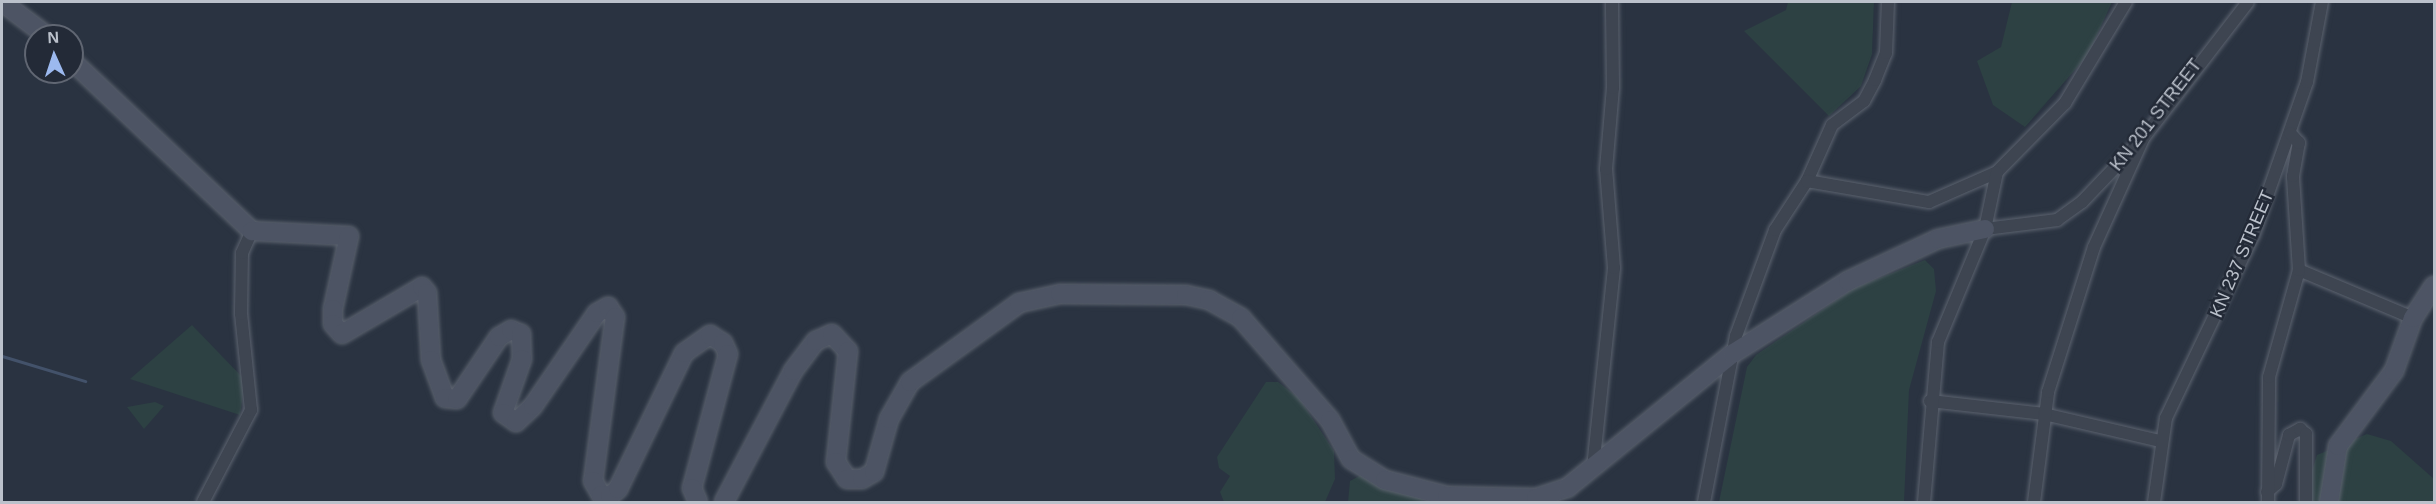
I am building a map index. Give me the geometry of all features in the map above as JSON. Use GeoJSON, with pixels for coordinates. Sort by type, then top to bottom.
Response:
{"type":"FeatureCollection","features":[{"type":"Feature","properties":{"kind":"street"},"geometry":{"type":"LineString","coordinates":[[3,2],[31,24]]}},
{"type":"Feature","properties":{"kind":"street"},"geometry":{"type":"LineString","coordinates":[[1593,469],[1614,268],[1606,169],[1613,88],[1612,2]]}},
{"type":"Feature","properties":{"kind":"street"},"geometry":{"type":"LineString","coordinates":[[1704,502],[1732,354],[1775,230],[1807,181],[1832,125],[1864,101],[1875,80],[1886,53],[1888,2]]}},
{"type":"Feature","properties":{"kind":"street"},"geometry":{"type":"LineString","coordinates":[[1807,181],[1929,202],[1996,172],[2065,103],[2126,2]]}},
{"type":"Feature","properties":{"kind":"street","name":"KN 201 STREET"},"geometry":{"type":"LineString","coordinates":[[1985,229],[2057,220],[2105,181],[2144,138],[2248,2]]}},
{"type":"Feature","properties":{"kind":"street","name":"KN 237 STREET"},"geometry":{"type":"LineString","coordinates":[[2154,502],[2160,441],[2183,376],[2253,236],[2290,133],[2322,2]]}},
{"type":"Feature","properties":{"kind":"street"},"geometry":{"type":"LineString","coordinates":[[84,72],[252,231],[349,236],[333,309],[333,324],[342,334],[422,287],[427,293],[430,360],[445,398],[457,399],[499,337],[511,330],[522,334],[522,359],[503,405],[503,413],[516,422],[533,406],[597,313],[608,307],[615,317],[593,481],[601,495],[618,489],[684,353],[710,335],[728,354],[692,488],[698,502]]}},
{"type":"Feature","properties":{"kind":"street"},"geometry":{"type":"LineString","coordinates":[[2268,497],[2270,377],[2299,270],[2293,176],[2299,144],[2290,133]]}},
{"type":"Feature","properties":{"kind":"street"},"geometry":{"type":"LineString","coordinates":[[2034,502],[2044,414],[2094,247],[2144,138]]}},
{"type":"Feature","properties":{"kind":"street"},"geometry":{"type":"LineString","coordinates":[[1924,502],[1930,401],[1946,313],[1985,229],[1996,172]]}},
{"type":"Feature","properties":{"kind":"street"},"geometry":{"type":"LineString","coordinates":[[724,502],[793,371],[816,341],[832,334],[848,351],[836,462],[847,479],[862,479],[874,472],[889,419],[910,382],[1019,303],[1060,294],[1186,295],[1209,300],[1241,318],[1330,420],[1351,459],[1385,480],[1447,496],[1503,501],[1567,488],[1732,354],[1883,264],[1938,238],[1985,229]]}},
{"type":"Feature","properties":{"kind":"street"},"geometry":{"type":"LineString","coordinates":[[203,502],[251,410],[241,314],[242,254],[252,231]]}},
{"type":"Feature","properties":{"kind":"street"},"geometry":{"type":"LineString","coordinates":[[2299,270],[2413,318]]}},
{"type":"Feature","properties":{"kind":"street"},"geometry":{"type":"LineString","coordinates":[[2329,502],[2338,446],[2394,371],[2413,318],[2434,286]]}},
{"type":"Feature","properties":{"kind":"street"},"geometry":{"type":"LineString","coordinates":[[1930,401],[2044,414],[2160,441]]}},
{"type":"Feature","properties":{"kind":"street"},"geometry":{"type":"LineString","coordinates":[[2268,497],[2276,484],[2289,435],[2300,429],[2306,434],[2306,502]]}},
{"type":"Feature","properties":{"kind":"green space"},"geometry":{"type":"Polygon","coordinates":[[[1788,2],[1874,2],[1872,54],[1861,86],[1829,116],[1744,31],[1786,10],[1788,2]]]}},
{"type":"Feature","properties":{"kind":"green space"},"geometry":{"type":"Polygon","coordinates":[[[2012,2],[2112,2],[2088,55],[2025,127],[1993,105],[1977,61],[2001,47],[2012,2]]]}},
{"type":"Feature","properties":{"kind":"green space"},"geometry":{"type":"Polygon","coordinates":[[[1925,260],[1934,269],[1936,291],[1909,390],[1904,502],[1719,502],[1747,367],[1756,355],[1854,288],[1925,260]]]}},
{"type":"Feature","properties":{"kind":"green space"},"geometry":{"type":"Polygon","coordinates":[[[192,325],[245,380],[240,415],[130,379],[192,325]]]}},
{"type":"Feature","properties":{"kind":"green space"},"geometry":{"type":"Polygon","coordinates":[[[1266,382],[1278,382],[1299,398],[1334,451],[1335,479],[1325,502],[1224,502],[1220,492],[1230,476],[1219,468],[1217,457],[1266,382]]]}},
{"type":"Feature","properties":{"kind":"green space"},"geometry":{"type":"Polygon","coordinates":[[[155,402],[164,406],[144,429],[127,407],[155,402]]]}},
{"type":"Feature","properties":{"kind":"green space"},"geometry":{"type":"Polygon","coordinates":[[[2367,434],[2391,441],[2434,479],[2434,502],[2302,502],[2317,455],[2367,434]]]}},
{"type":"Feature","properties":{"kind":"green space"},"geometry":{"type":"Polygon","coordinates":[[[1363,474],[1417,492],[1424,502],[1348,502],[1350,481],[1363,474]]]}},
{"type":"Feature","properties":{"kind":"waterway"},"geometry":{"type":"LineString","coordinates":[[2,356],[85,381]]}}]}
